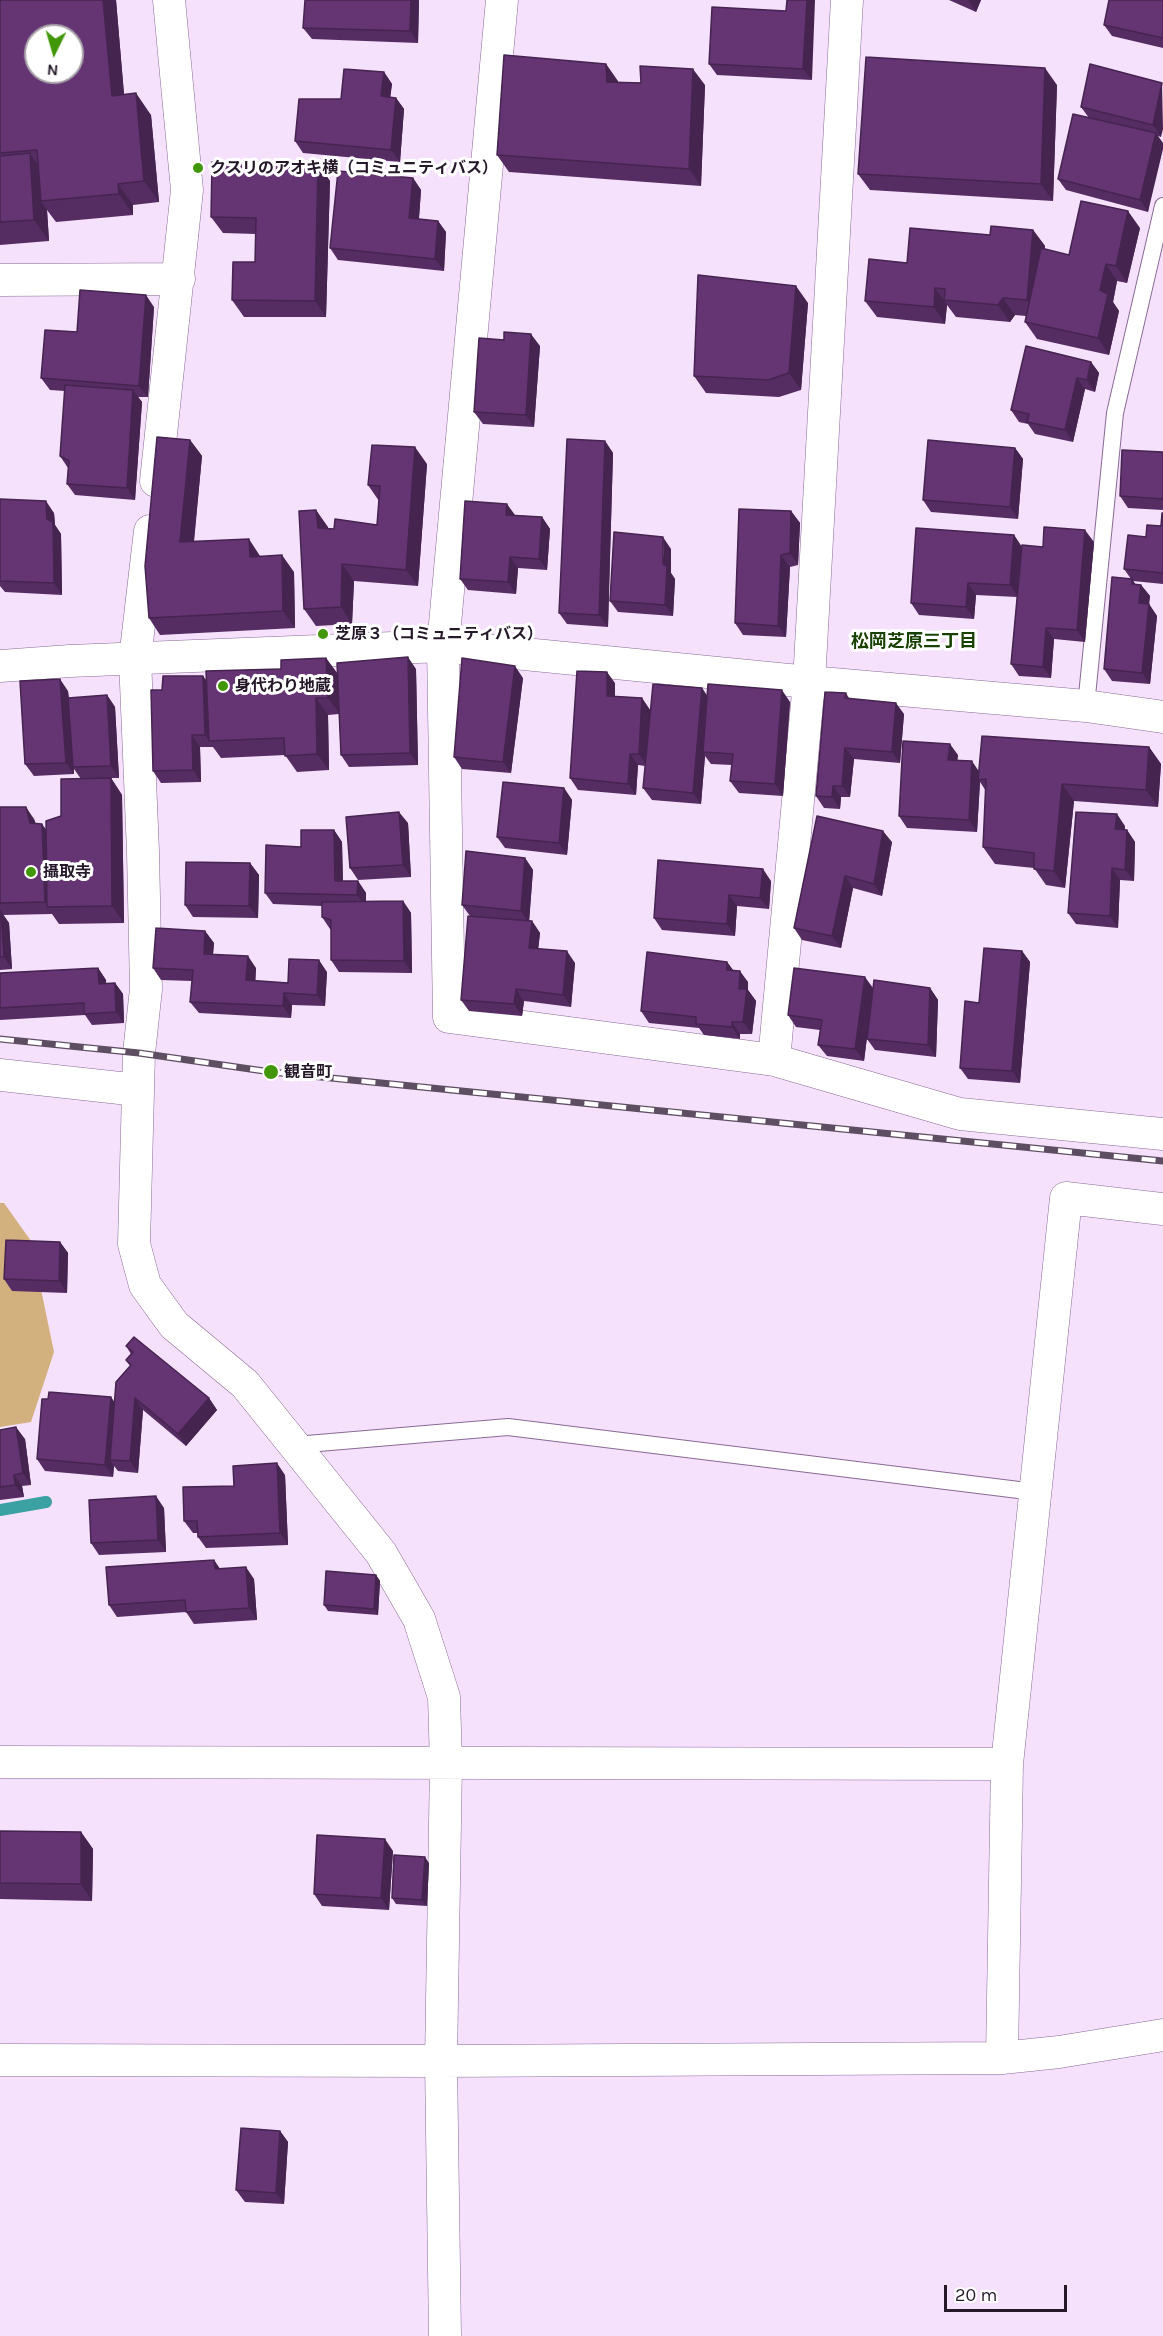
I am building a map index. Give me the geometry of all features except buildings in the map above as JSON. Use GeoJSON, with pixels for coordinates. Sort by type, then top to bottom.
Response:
{"type":"FeatureCollection","features":[{"type":"Feature","properties":{"kind":"street"},"geometry":{"type":"LineString","coordinates":[[169,0],[187,190],[179,279],[135,659],[146,989],[139,1053],[134,1244],[145,1285],[174,1325],[245,1384],[381,1553],[419,1619],[444,1697],[446,1764],[441,2061],[445,2336]]}},
{"type":"Feature","properties":{"kind":"street"},"geometry":{"type":"LineString","coordinates":[[502,0],[443,646],[449,1017],[774,1060],[960,1114],[1163,1134]]}},
{"type":"Feature","properties":{"kind":"street"},"geometry":{"type":"LineString","coordinates":[[774,1060],[809,682],[847,0]]}},
{"type":"Feature","properties":{"kind":"street"},"geometry":{"type":"LineString","coordinates":[[0,280],[179,279]]}},
{"type":"Feature","properties":{"kind":"street"},"geometry":{"type":"LineString","coordinates":[[0,666],[70,661],[443,646],[809,682],[1086,706],[1163,717]]}},
{"type":"Feature","properties":{"kind":"street"},"geometry":{"type":"LineString","coordinates":[[0,1074],[138,1090]]}},
{"type":"Feature","properties":{"kind":"street"},"geometry":{"type":"LineString","coordinates":[[1002,2058],[1007,1764],[1066,1198],[1163,1209]]}},
{"type":"Feature","properties":{"kind":"street"},"geometry":{"type":"LineString","coordinates":[[0,1762],[1007,1764]]}},
{"type":"Feature","properties":{"kind":"street"},"geometry":{"type":"LineString","coordinates":[[0,2060],[441,2061],[1002,2058],[1059,2052],[1163,2035]]}},
{"type":"Feature","properties":{"kind":"lane"},"geometry":{"type":"LineString","coordinates":[[1086,706],[1115,413],[1163,206]]}},
{"type":"Feature","properties":{"kind":"lane"},"geometry":{"type":"LineString","coordinates":[[295,1445],[508,1427],[1035,1492]]}},
{"type":"Feature","properties":{"kind":"shaded area"},"geometry":{"type":"Polygon","coordinates":[[[0,1203],[4,1203],[31,1241],[54,1352],[31,1422],[0,1427],[0,1203]]]}},
{"type":"Feature","properties":{"kind":"waterway"},"geometry":{"type":"LineString","coordinates":[[0,1510],[46,1502]]}},
{"type":"Feature","properties":{"kind":"railway"},"geometry":{"type":"LineString","coordinates":[[0,1039],[139,1053],[271,1072],[1163,1161]]}},
{"type":"Feature","properties":{"kind":"place","name":"クスリのアオキ横（コミュニティバス）"},"geometry":{"type":"Point","coordinates":[198,168]}},
{"type":"Feature","properties":{"kind":"place","name":"芝原３（コミュニティバス）"},"geometry":{"type":"Point","coordinates":[323,634]}},
{"type":"Feature","properties":{"kind":"place","name":"身代わり地蔵"},"geometry":{"type":"Point","coordinates":[223,686]}},
{"type":"Feature","properties":{"kind":"place","name":"攝取寺"},"geometry":{"type":"Point","coordinates":[31,872]}},
{"type":"Feature","properties":{"kind":"place","name":"観音町"},"geometry":{"type":"Point","coordinates":[271,1072]}},
{"type":"Feature","properties":{"kind":"district","name":"松岡芝原三丁目"},"geometry":{"type":"Point","coordinates":[914,642]}}]}
